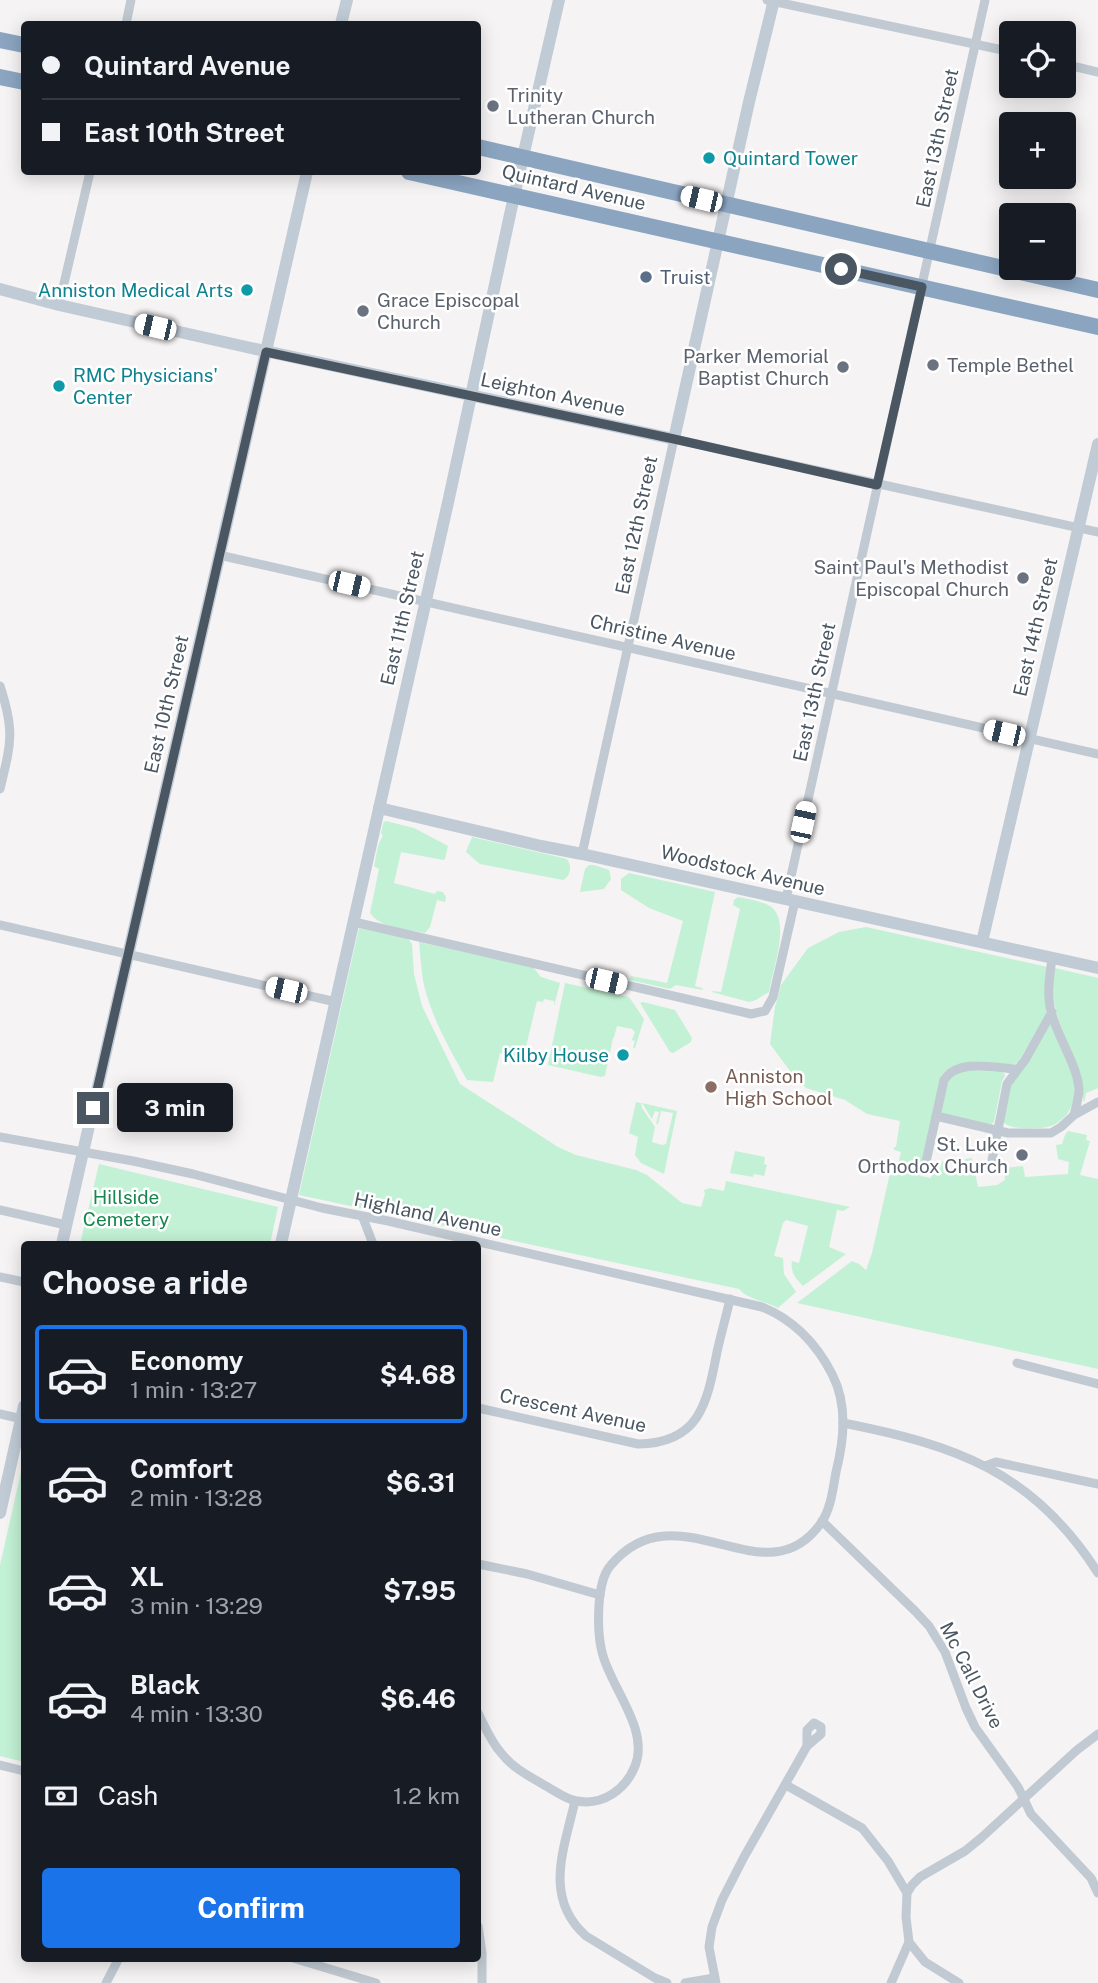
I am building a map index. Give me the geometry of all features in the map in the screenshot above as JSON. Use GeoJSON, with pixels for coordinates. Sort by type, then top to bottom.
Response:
{"type":"FeatureCollection","features":[{"type":"Feature","properties":{"kind":"highway"},"geometry":{"type":"LineString","coordinates":[[0,40],[21,44]]}},
{"type":"Feature","properties":{"kind":"highway"},"geometry":{"type":"LineString","coordinates":[[0,77],[21,81]]}},
{"type":"Feature","properties":{"kind":"highway","name":"Quintard Avenue"},"geometry":{"type":"LineString","coordinates":[[481,147],[1098,290]]}},
{"type":"Feature","properties":{"kind":"highway","name":"Quintard Avenue"},"geometry":{"type":"LineString","coordinates":[[423,175],[1098,327]]}},
{"type":"Feature","properties":{"kind":"street"},"geometry":{"type":"LineString","coordinates":[[127,21],[131,0]]}},
{"type":"Feature","properties":{"kind":"street"},"geometry":{"type":"LineString","coordinates":[[342,21],[346,0]]}},
{"type":"Feature","properties":{"kind":"street","name":"East 11th Street"},"geometry":{"type":"LineString","coordinates":[[282,1241],[559,0]]}},
{"type":"Feature","properties":{"kind":"street","name":"East 13th Street"},"geometry":{"type":"LineString","coordinates":[[354,922],[751,1014],[765,1011],[773,997],[831,694],[985,0]]}},
{"type":"Feature","properties":{"kind":"street"},"geometry":{"type":"LineString","coordinates":[[772,1],[999,49]]}},
{"type":"Feature","properties":{"kind":"street","name":"East 12th Street"},"geometry":{"type":"LineString","coordinates":[[583,854],[772,1]]}},
{"type":"Feature","properties":{"kind":"street"},"geometry":{"type":"LineString","coordinates":[[1076,67],[1098,72]]}},
{"type":"Feature","properties":{"kind":"street"},"geometry":{"type":"LineString","coordinates":[[59,305],[89,175]]}},
{"type":"Feature","properties":{"kind":"street","name":"East 10th Street"},"geometry":{"type":"LineString","coordinates":[[63,1241],[306,175]]}},
{"type":"Feature","properties":{"kind":"street","name":"Leighton Avenue"},"geometry":{"type":"LineString","coordinates":[[0,289],[266,352],[1098,532]]}},
{"type":"Feature","properties":{"kind":"street","name":"East 14th Street"},"geometry":{"type":"LineString","coordinates":[[982,942],[1098,444]]}},
{"type":"Feature","properties":{"kind":"street","name":"Christine Avenue"},"geometry":{"type":"LineString","coordinates":[[219,555],[1098,754]]}},
{"type":"Feature","properties":{"kind":"street"},"geometry":{"type":"LineString","coordinates":[[0,686],[11,732],[0,789]]}},
{"type":"Feature","properties":{"kind":"street","name":"Woodstock Avenue"},"geometry":{"type":"LineString","coordinates":[[379,808],[1098,968]]}},
{"type":"Feature","properties":{"kind":"street"},"geometry":{"type":"LineString","coordinates":[[0,925],[336,1002]]}},
{"type":"Feature","properties":{"kind":"street"},"geometry":{"type":"LineString","coordinates":[[1052,958],[1048,986],[1052,1012],[1056,1029],[1075,1072],[1079,1090],[1074,1115]]}},
{"type":"Feature","properties":{"kind":"street"},"geometry":{"type":"LineString","coordinates":[[992,1160],[1007,1084],[1025,1060],[1052,1012]]}},
{"type":"Feature","properties":{"kind":"street"},"geometry":{"type":"LineString","coordinates":[[926,1162],[944,1080],[948,1073],[964,1067],[1017,1069]]}},
{"type":"Feature","properties":{"kind":"street"},"geometry":{"type":"LineString","coordinates":[[936,1116],[1008,1133],[1051,1133],[1061,1128],[1074,1115],[1098,1102]]}},
{"type":"Feature","properties":{"kind":"street","name":"Highland Avenue"},"geometry":{"type":"LineString","coordinates":[[0,1137],[193,1174],[363,1217],[476,1241]]}},
{"type":"Feature","properties":{"kind":"street"},"geometry":{"type":"LineString","coordinates":[[0,1210],[66,1224]]}},
{"type":"Feature","properties":{"kind":"street"},"geometry":{"type":"LineString","coordinates":[[363,1217],[372,1241]]}},
{"type":"Feature","properties":{"kind":"street","name":"Highland Avenue"},"geometry":{"type":"LineString","coordinates":[[481,1242],[762,1307],[787,1319],[818,1349],[840,1395],[842,1448],[829,1504],[822,1521]]}},
{"type":"Feature","properties":{"kind":"street"},"geometry":{"type":"LineString","coordinates":[[0,1277],[21,1281]]}},
{"type":"Feature","properties":{"kind":"street","name":"Crescent Avenue"},"geometry":{"type":"LineString","coordinates":[[481,1409],[638,1444],[654,1444],[668,1440],[686,1429],[704,1406],[730,1299]]}},
{"type":"Feature","properties":{"kind":"street"},"geometry":{"type":"LineString","coordinates":[[1017,1363],[1098,1384]]}},
{"type":"Feature","properties":{"kind":"street"},"geometry":{"type":"LineString","coordinates":[[0,1414],[21,1412]]}},
{"type":"Feature","properties":{"kind":"street"},"geometry":{"type":"LineString","coordinates":[[0,1513],[21,1421]]}},
{"type":"Feature","properties":{"kind":"street"},"geometry":{"type":"LineString","coordinates":[[843,1423],[916,1439],[956,1452],[1009,1479],[1044,1506],[1072,1535],[1098,1573]]}},
{"type":"Feature","properties":{"kind":"street"},"geometry":{"type":"LineString","coordinates":[[985,1466],[996,1462],[1098,1484]]}},
{"type":"Feature","properties":{"kind":"street"},"geometry":{"type":"LineString","coordinates":[[481,1719],[490,1738],[503,1755],[525,1774],[575,1801],[593,1802],[614,1793],[634,1769],[638,1758],[638,1744],[634,1725],[608,1671],[602,1652],[599,1633],[600,1595],[608,1568],[621,1554],[647,1538],[684,1536],[774,1553],[796,1547],[822,1521]]}},
{"type":"Feature","properties":{"kind":"street","name":"Mc Call Drive"},"geometry":{"type":"LineString","coordinates":[[822,1521],[929,1626],[945,1652],[975,1727],[1018,1787],[1031,1814],[1091,1878],[1098,1893]]}},
{"type":"Feature","properties":{"kind":"street"},"geometry":{"type":"LineString","coordinates":[[481,1565],[527,1574],[600,1595]]}},
{"type":"Feature","properties":{"kind":"street"},"geometry":{"type":"LineString","coordinates":[[907,1893],[920,1877],[965,1851],[981,1838],[1098,1734]]}},
{"type":"Feature","properties":{"kind":"street"},"geometry":{"type":"LineString","coordinates":[[685,1983],[715,1980],[709,1947],[712,1927],[722,1900],[807,1746]]}},
{"type":"Feature","properties":{"kind":"street"},"geometry":{"type":"LineString","coordinates":[[0,1765],[21,1770]]}},
{"type":"Feature","properties":{"kind":"street"},"geometry":{"type":"LineString","coordinates":[[786,1785],[862,1828],[888,1861],[907,1893],[909,1942],[891,1983]]}},
{"type":"Feature","properties":{"kind":"street"},"geometry":{"type":"LineString","coordinates":[[575,1801],[559,1882],[565,1912],[577,1929],[586,1936],[667,1983]]}},
{"type":"Feature","properties":{"kind":"street"},"geometry":{"type":"LineString","coordinates":[[909,1942],[925,1962],[958,1983]]}},
{"type":"Feature","properties":{"kind":"street"},"geometry":{"type":"LineString","coordinates":[[481,1946],[482,1983]]}},
{"type":"Feature","properties":{"kind":"street"},"geometry":{"type":"LineString","coordinates":[[106,1983],[117,1962]]}},
{"type":"Feature","properties":{"kind":"street"},"geometry":{"type":"LineString","coordinates":[[306,1962],[376,1983]]}},
{"type":"Feature","properties":{"kind":"green space"},"geometry":{"type":"Polygon","coordinates":[[[386,821],[414,828],[448,846],[443,860],[401,852],[394,883],[435,894],[437,891],[443,892],[446,897],[445,902],[437,900],[430,927],[425,933],[388,925],[370,913],[379,869],[374,866],[383,835],[383,823],[386,821]]]}},
{"type":"Feature","properties":{"kind":"green space"},"geometry":{"type":"Polygon","coordinates":[[[472,837],[567,859],[570,871],[563,880],[480,864],[466,852],[472,837]]]}},
{"type":"Feature","properties":{"kind":"green space"},"geometry":{"type":"Polygon","coordinates":[[[589,865],[609,870],[611,879],[604,889],[580,892],[585,869],[589,865]]]}},
{"type":"Feature","properties":{"kind":"green space"},"geometry":{"type":"Polygon","coordinates":[[[629,873],[715,892],[695,986],[703,990],[676,985],[670,989],[630,980],[631,976],[667,983],[683,921],[649,908],[621,890],[621,879],[629,873]]]}},
{"type":"Feature","properties":{"kind":"green space"},"geometry":{"type":"Polygon","coordinates":[[[738,897],[770,906],[780,922],[779,946],[769,992],[749,1002],[712,992],[721,992],[740,909],[733,905],[738,897]]]}},
{"type":"Feature","properties":{"kind":"green space"},"geometry":{"type":"Polygon","coordinates":[[[866,927],[1048,967],[1046,1015],[1018,1062],[1013,1065],[965,1063],[947,1069],[941,1076],[920,1176],[931,1178],[933,1171],[939,1172],[942,1161],[950,1163],[950,1170],[962,1172],[965,1159],[972,1158],[978,1187],[997,1185],[1005,1180],[1004,1168],[1023,1166],[1025,1177],[1068,1174],[1069,1162],[1058,1159],[1056,1145],[1062,1144],[1068,1131],[1087,1135],[1086,1140],[1090,1141],[1080,1175],[1098,1179],[1098,1369],[797,1303],[852,1261],[866,1270],[892,1164],[898,1165],[901,1152],[894,1150],[900,1121],[867,1114],[845,1100],[806,1088],[770,1044],[775,1007],[781,985],[808,948],[839,932],[866,927]]]}},
{"type":"Feature","properties":{"kind":"green space"},"geometry":{"type":"Polygon","coordinates":[[[359,928],[407,937],[412,944],[414,974],[422,1006],[460,1084],[558,1147],[576,1155],[636,1170],[647,1175],[682,1203],[701,1207],[704,1190],[710,1188],[724,1191],[726,1181],[850,1207],[843,1211],[837,1210],[829,1247],[846,1254],[803,1286],[794,1275],[792,1261],[799,1263],[808,1226],[786,1220],[774,1256],[783,1258],[784,1274],[796,1292],[778,1308],[751,1298],[739,1289],[299,1195],[359,928]]]}},
{"type":"Feature","properties":{"kind":"green space"},"geometry":{"type":"Polygon","coordinates":[[[419,942],[533,967],[541,977],[560,983],[554,1006],[554,1001],[537,1001],[523,1059],[500,1053],[493,1082],[467,1080],[450,1049],[425,989],[419,942]]]}},
{"type":"Feature","properties":{"kind":"green space"},"geometry":{"type":"Polygon","coordinates":[[[1055,968],[1098,978],[1098,1088],[1086,1093],[1084,1103],[1081,1079],[1053,997],[1055,968]]]}},
{"type":"Feature","properties":{"kind":"green space"},"geometry":{"type":"Polygon","coordinates":[[[565,983],[629,997],[644,1019],[635,1048],[635,1041],[632,1040],[635,1032],[617,1026],[605,1076],[548,1065],[565,983]]]}},
{"type":"Feature","properties":{"kind":"green space"},"geometry":{"type":"Polygon","coordinates":[[[640,1003],[675,1010],[692,1038],[691,1042],[673,1053],[670,1052],[640,1003]]]}},
{"type":"Feature","properties":{"kind":"green space"},"geometry":{"type":"Polygon","coordinates":[[[1050,1022],[1074,1080],[1073,1103],[1067,1114],[1051,1126],[1011,1126],[1003,1122],[1012,1081],[1050,1022]]]}},
{"type":"Feature","properties":{"kind":"green space"},"geometry":{"type":"Polygon","coordinates":[[[974,1070],[1000,1072],[1005,1076],[994,1122],[990,1125],[944,1116],[941,1113],[945,1088],[951,1077],[956,1073],[974,1070]]]}},
{"type":"Feature","properties":{"kind":"green space"},"geometry":{"type":"Polygon","coordinates":[[[636,1102],[641,1103],[655,1127],[652,1142],[662,1145],[666,1144],[673,1113],[661,1111],[656,1124],[659,1112],[655,1111],[652,1119],[642,1103],[677,1111],[664,1174],[641,1163],[635,1155],[638,1137],[629,1133],[636,1102]]]}},
{"type":"Feature","properties":{"kind":"green space"},"geometry":{"type":"Polygon","coordinates":[[[735,1151],[765,1157],[764,1164],[767,1165],[764,1176],[730,1173],[735,1151]]]}},
{"type":"Feature","properties":{"kind":"green space","name":"Hillside Cemetery"},"geometry":{"type":"Polygon","coordinates":[[[99,1164],[278,1207],[271,1241],[81,1241],[99,1164]]]}},
{"type":"Feature","properties":{"kind":"green space"},"geometry":{"type":"Polygon","coordinates":[[[21,1472],[21,1761],[0,1756],[0,1565],[21,1472]]]}},
{"type":"Feature","properties":{"kind":"place","name":"Trinity Lutheran Church"},"geometry":{"type":"Point","coordinates":[493,106]}},
{"type":"Feature","properties":{"kind":"place","name":"Quintard Tower"},"geometry":{"type":"Point","coordinates":[709,158]}},
{"type":"Feature","properties":{"kind":"place","name":"Truist"},"geometry":{"type":"Point","coordinates":[646,277]}},
{"type":"Feature","properties":{"kind":"place","name":"Anniston Medical Arts"},"geometry":{"type":"Point","coordinates":[247,290]}},
{"type":"Feature","properties":{"kind":"place","name":"Grace Episcopal Church"},"geometry":{"type":"Point","coordinates":[363,311]}},
{"type":"Feature","properties":{"kind":"place","name":"Temple Bethel"},"geometry":{"type":"Point","coordinates":[933,365]}},
{"type":"Feature","properties":{"kind":"place","name":"Parker Memorial Baptist Church"},"geometry":{"type":"Point","coordinates":[843,367]}},
{"type":"Feature","properties":{"kind":"place","name":"RMC Physicians' Center"},"geometry":{"type":"Point","coordinates":[59,386]}},
{"type":"Feature","properties":{"kind":"place","name":"Saint Paul's Methodist Episcopal Church"},"geometry":{"type":"Point","coordinates":[1023,578]}},
{"type":"Feature","properties":{"kind":"place","name":"Kilby House"},"geometry":{"type":"Point","coordinates":[623,1055]}},
{"type":"Feature","properties":{"kind":"place","name":"Anniston High School"},"geometry":{"type":"Point","coordinates":[711,1087]}},
{"type":"Feature","properties":{"kind":"place","name":"St. Luke Orthodox Church"},"geometry":{"type":"Point","coordinates":[1022,1155]}},
{"type":"Feature","properties":{"kind":"route"},"geometry":{"type":"LineString","coordinates":[[93,1108],[266,352],[877,485],[922,287],[841,269]]}}]}
